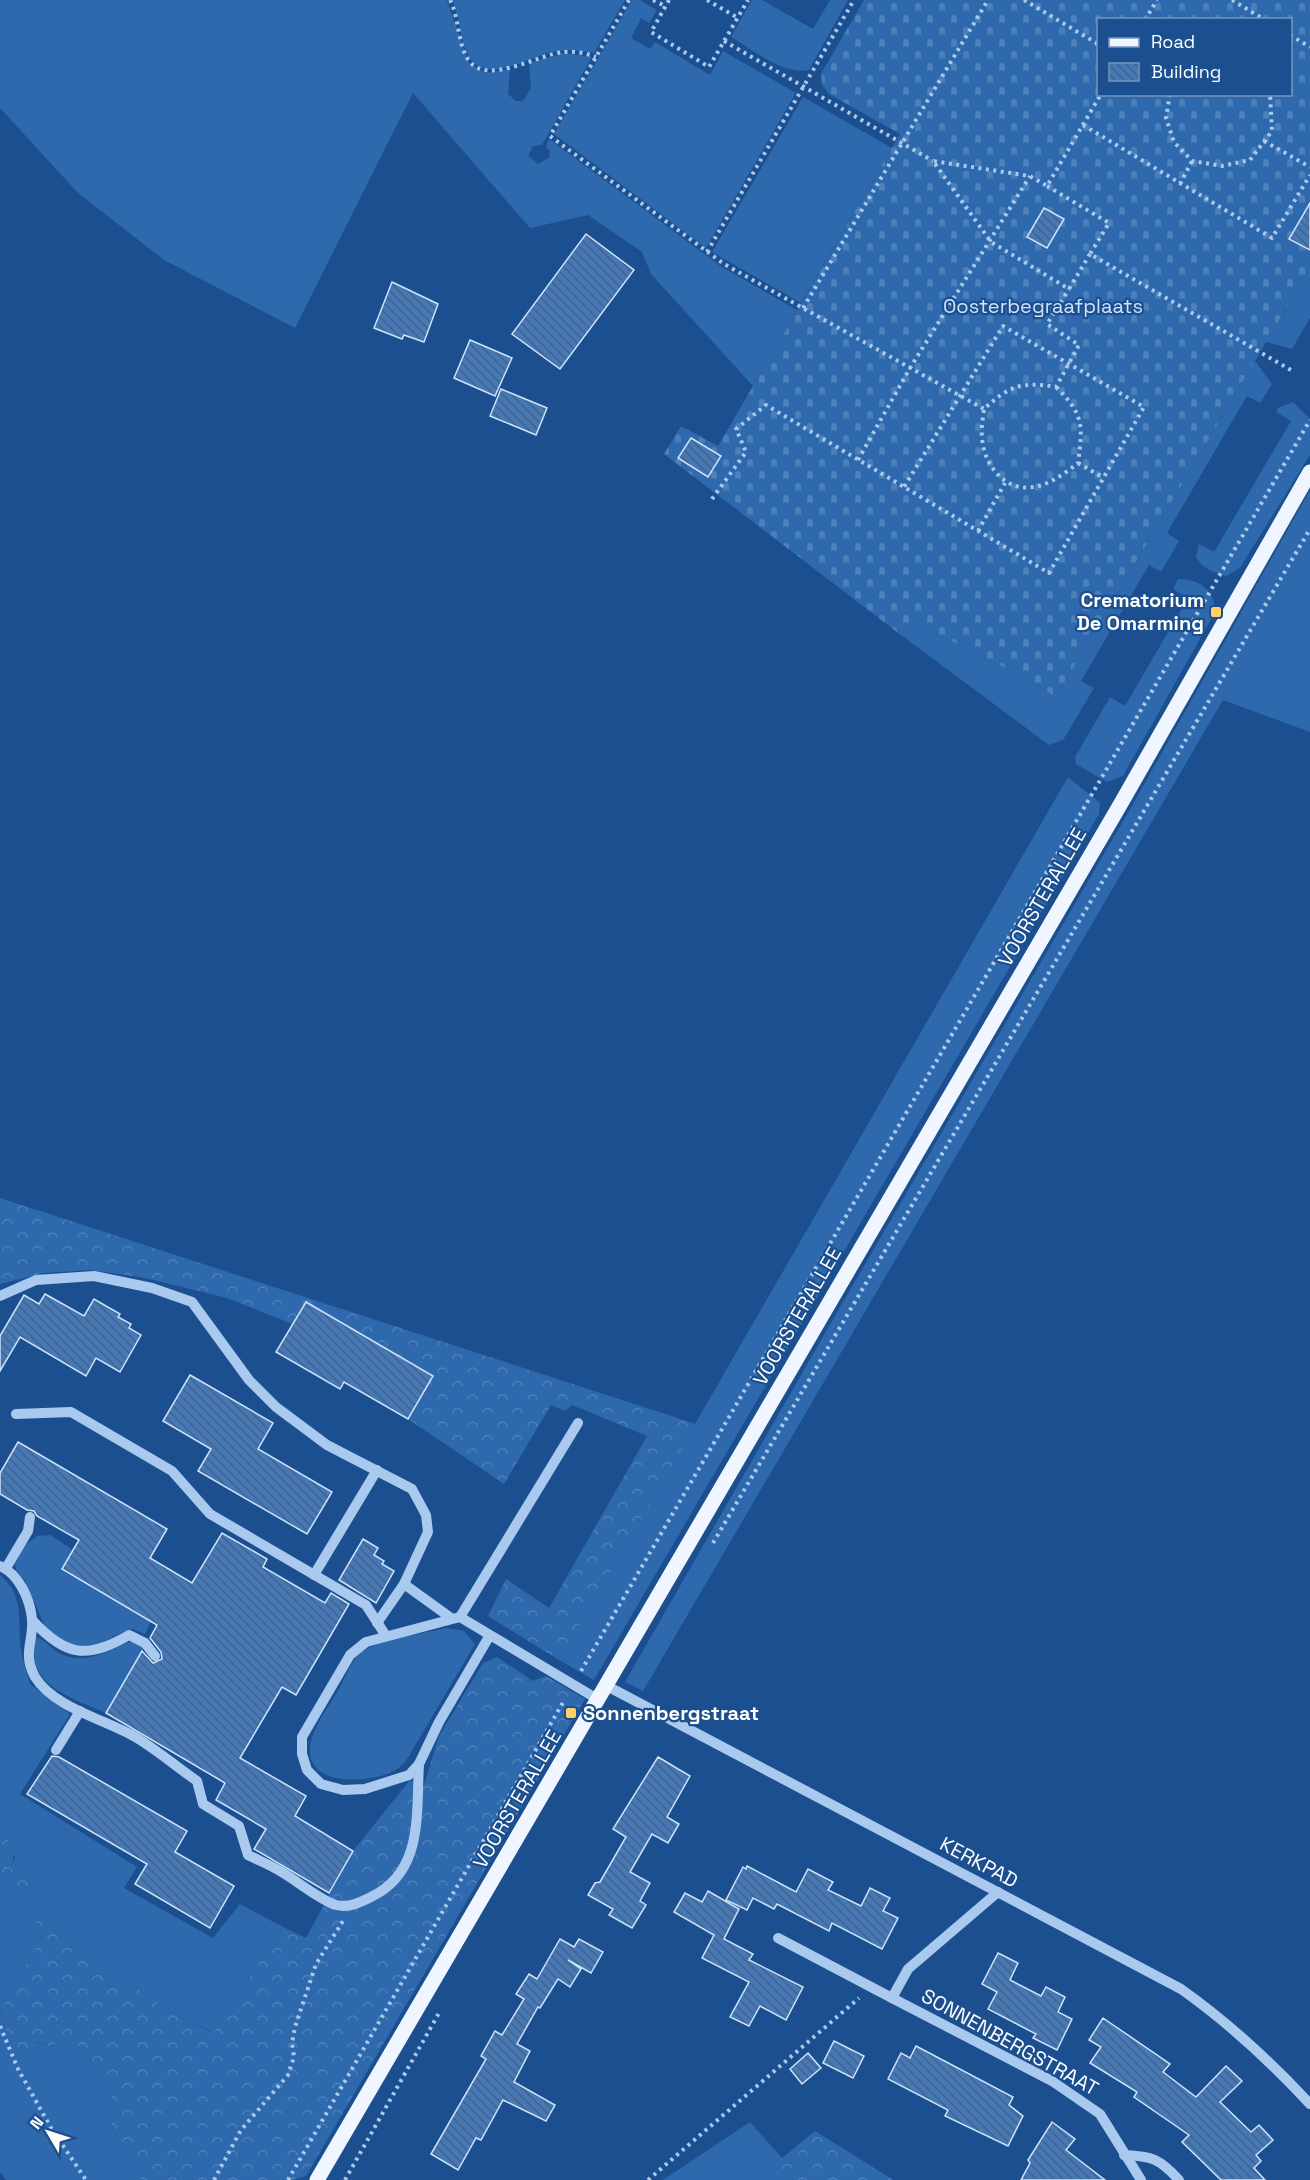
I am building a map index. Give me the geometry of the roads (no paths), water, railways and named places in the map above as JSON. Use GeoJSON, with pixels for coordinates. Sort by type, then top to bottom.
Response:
{"type":"FeatureCollection","features":[{"type":"Feature","properties":{"kind":"main road","name":"VOORSTERALLEE"},"geometry":{"type":"LineString","coordinates":[[317,2180],[1120,804],[1310,472]]}},
{"type":"Feature","properties":{"kind":"street"},"geometry":{"type":"LineString","coordinates":[[0,1296],[36,1280],[94,1276],[152,1288],[192,1302],[249,1380],[276,1407],[327,1445],[412,1489],[426,1515],[428,1532],[404,1584],[377,1623]]}},
{"type":"Feature","properties":{"kind":"street"},"geometry":{"type":"LineString","coordinates":[[16,1414],[70,1412],[172,1471],[210,1514],[366,1605],[386,1636]]}},
{"type":"Feature","properties":{"kind":"street"},"geometry":{"type":"LineString","coordinates":[[490,1635],[439,1722],[419,1764],[409,1775],[365,1790],[343,1790],[321,1784],[307,1770],[302,1754],[302,1737],[350,1655],[366,1642],[455,1617],[578,1423]]}},
{"type":"Feature","properties":{"kind":"street"},"geometry":{"type":"LineString","coordinates":[[314,1575],[376,1470]]}},
{"type":"Feature","properties":{"kind":"street"},"geometry":{"type":"LineString","coordinates":[[30,1517],[28,1531],[3,1567],[18,1580],[27,1596],[32,1620],[28,1647],[29,1663],[36,1678],[50,1693],[80,1711],[136,1737],[197,1781],[203,1804],[239,1826],[248,1855],[281,1871],[335,1905],[353,1905],[375,1895],[394,1879],[409,1860],[414,1846],[419,1764]]}},
{"type":"Feature","properties":{"kind":"street"},"geometry":{"type":"LineString","coordinates":[[404,1584],[455,1617],[490,1635],[599,1700]]}},
{"type":"Feature","properties":{"kind":"street"},"geometry":{"type":"LineString","coordinates":[[32,1620],[49,1638],[66,1649],[91,1652],[110,1647],[129,1635],[145,1643],[155,1656]]}},
{"type":"Feature","properties":{"kind":"street","name":"KERKPAD"},"geometry":{"type":"LineString","coordinates":[[607,1686],[1181,1989],[1228,2022],[1264,2055],[1310,2104]]}},
{"type":"Feature","properties":{"kind":"street"},"geometry":{"type":"LineString","coordinates":[[56,1750],[80,1711]]}},
{"type":"Feature","properties":{"kind":"street","name":"SONNENBERGSTRAAT"},"geometry":{"type":"LineString","coordinates":[[892,1998],[908,1969],[998,1892]]}},
{"type":"Feature","properties":{"kind":"street","name":"SONNENBERGSTRAAT"},"geometry":{"type":"LineString","coordinates":[[778,1938],[1052,2081],[1093,2107],[1101,2114],[1124,2155],[1142,2180]]}},
{"type":"Feature","properties":{"kind":"street"},"geometry":{"type":"LineString","coordinates":[[1124,2155],[1146,2156],[1164,2163],[1179,2180]]}},
{"type":"Feature","properties":{"kind":"place","name":"Crematorium De Omarming"},"geometry":{"type":"Point","coordinates":[1216,612]}},
{"type":"Feature","properties":{"kind":"place","name":"Sonnenbergstraat"},"geometry":{"type":"Point","coordinates":[571,1713]}},
{"type":"Feature","properties":{"kind":"park label","name":"Oosterbegraafplaats"},"geometry":{"type":"Point","coordinates":[1043,306]}}]}
